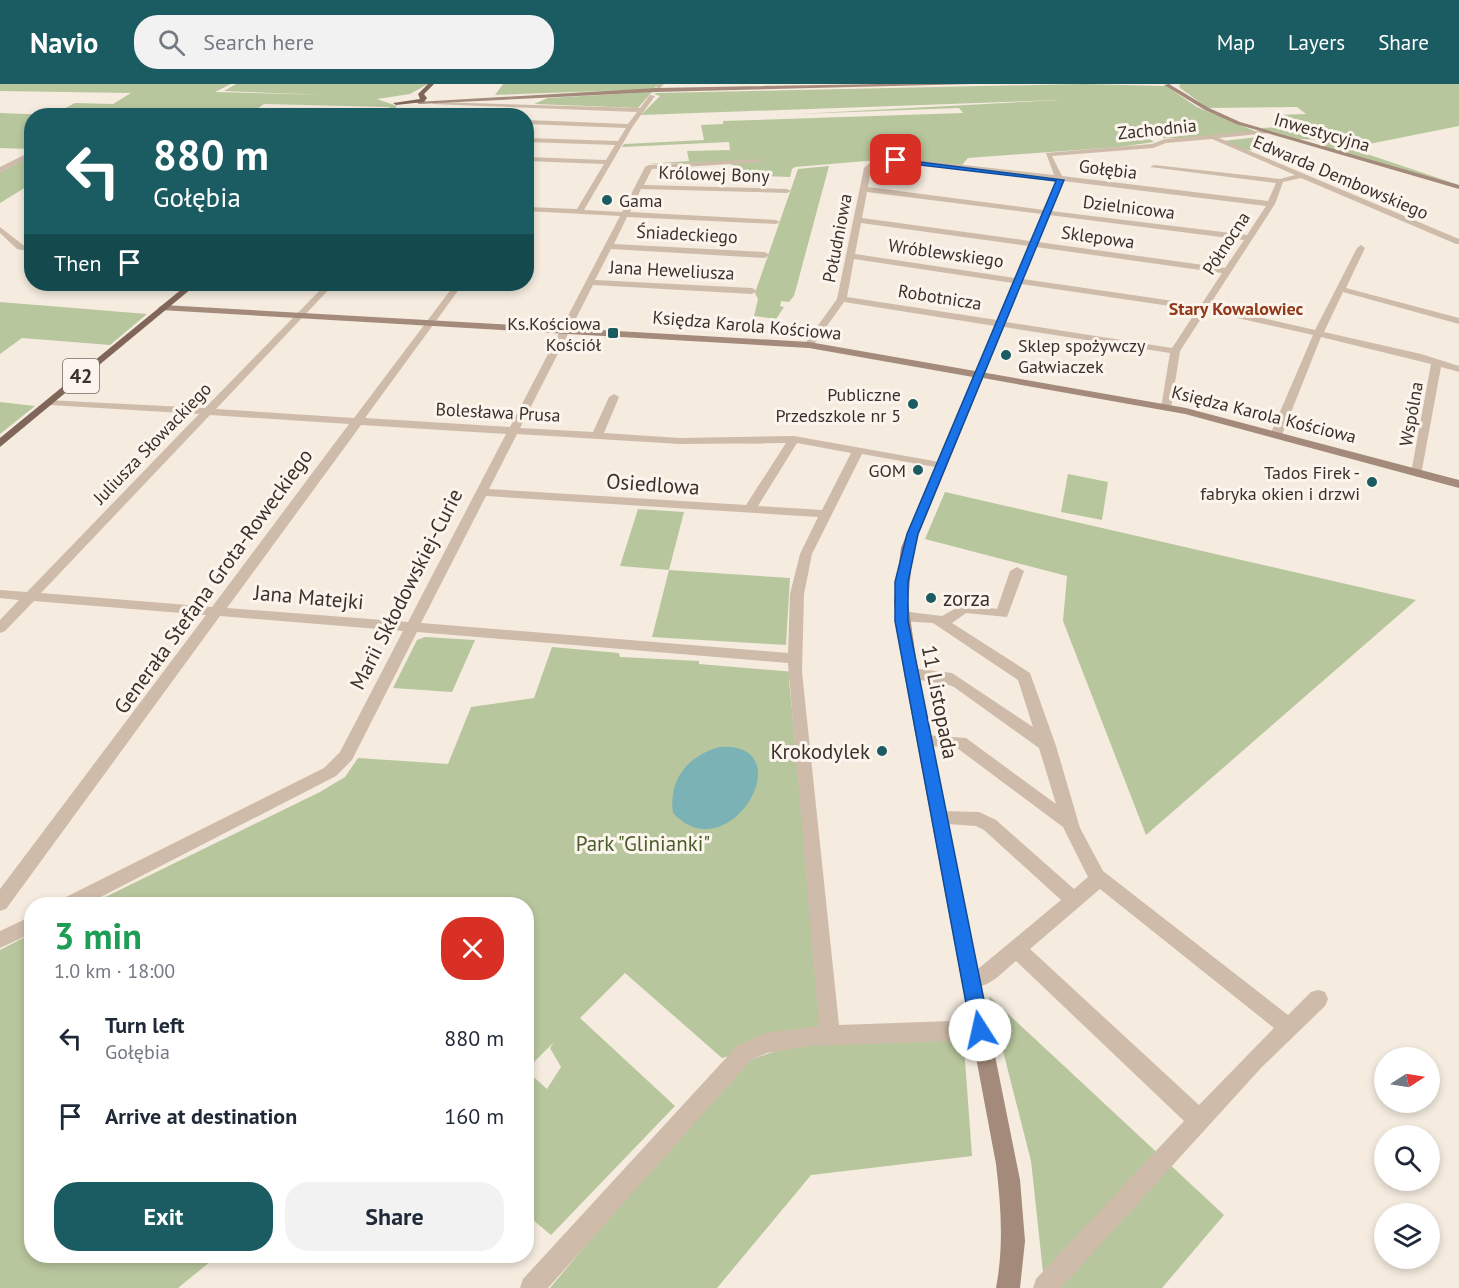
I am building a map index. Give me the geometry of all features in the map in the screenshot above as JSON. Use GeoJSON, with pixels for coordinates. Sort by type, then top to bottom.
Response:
{"type":"FeatureCollection","features":[{"type":"Feature","properties":{"kind":"main road"},"geometry":{"type":"LineString","coordinates":[[398,108],[394,99],[431,84]]}},
{"type":"Feature","properties":{"kind":"main road"},"geometry":{"type":"LineString","coordinates":[[419,100],[420,94],[431,84]]}},
{"type":"Feature","properties":{"kind":"main road"},"geometry":{"type":"LineString","coordinates":[[1161,84],[1176,84]]}},
{"type":"Feature","properties":{"kind":"main road"},"geometry":{"type":"LineString","coordinates":[[406,96],[419,100]]}},
{"type":"Feature","properties":{"kind":"main road"},"geometry":{"type":"LineString","coordinates":[[405,108],[419,100]]}},
{"type":"Feature","properties":{"kind":"main road","name":"42"},"geometry":{"type":"LineString","coordinates":[[0,444],[184,291]]}},
{"type":"Feature","properties":{"kind":"street"},"geometry":{"type":"LineString","coordinates":[[419,100],[675,90],[970,84]]}},
{"type":"Feature","properties":{"kind":"street","name":"Inwestycyjna"},"geometry":{"type":"LineString","coordinates":[[1176,84],[1183,93]]}},
{"type":"Feature","properties":{"kind":"street","name":"Inwestycyjna"},"geometry":{"type":"LineString","coordinates":[[1167,85],[1213,112],[1267,132],[1459,187]]}},
{"type":"Feature","properties":{"kind":"street"},"geometry":{"type":"LineString","coordinates":[[579,212],[630,126],[652,96]]}},
{"type":"Feature","properties":{"kind":"street"},"geometry":{"type":"LineString","coordinates":[[435,104],[643,110]]}},
{"type":"Feature","properties":{"kind":"street"},"geometry":{"type":"LineString","coordinates":[[501,108],[504,105]]}},
{"type":"Feature","properties":{"kind":"street"},"geometry":{"type":"LineString","coordinates":[[534,122],[630,126]]}},
{"type":"Feature","properties":{"kind":"street","name":"Zachodnia"},"geometry":{"type":"LineString","coordinates":[[1059,178],[1057,168],[1049,155],[1051,153],[1267,132]]}},
{"type":"Feature","properties":{"kind":"street","name":"Edwarda Dembowskiego"},"geometry":{"type":"LineString","coordinates":[[1212,138],[1459,242]]}},
{"type":"Feature","properties":{"kind":"street"},"geometry":{"type":"LineString","coordinates":[[534,140],[620,143]]}},
{"type":"Feature","properties":{"kind":"street"},"geometry":{"type":"LineString","coordinates":[[0,170],[24,157]]}},
{"type":"Feature","properties":{"kind":"street"},"geometry":{"type":"LineString","coordinates":[[534,159],[609,162]]}},
{"type":"Feature","properties":{"kind":"street","name":"Gołębia"},"geometry":{"type":"LineString","coordinates":[[869,165],[891,160],[936,163],[1271,204]]}},
{"type":"Feature","properties":{"kind":"street","name":"Marii Skłodowskiej-Curie"},"geometry":{"type":"LineString","coordinates":[[84,897],[308,785],[338,766],[346,756],[410,627],[649,167],[759,161]]}},
{"type":"Feature","properties":{"kind":"street","name":"Południowa"},"geometry":{"type":"LineString","coordinates":[[809,345],[842,299],[869,165]]}},
{"type":"Feature","properties":{"kind":"street"},"geometry":{"type":"LineString","coordinates":[[1154,167],[1280,181],[1301,176]]}},
{"type":"Feature","properties":{"kind":"street","name":"11 Listopada"},"geometry":{"type":"LineString","coordinates":[[1008,1288],[1014,1238],[1014,1211],[1007,1164],[911,673],[902,616],[902,582],[907,548],[1059,178]]}},
{"type":"Feature","properties":{"kind":"street","name":"Północna"},"geometry":{"type":"LineString","coordinates":[[1166,408],[1175,351],[1271,204],[1280,181]]}},
{"type":"Feature","properties":{"kind":"street","name":"Królowej Bony"},"geometry":{"type":"LineString","coordinates":[[640,187],[787,191]]}},
{"type":"Feature","properties":{"kind":"street","name":"Dzielnicowa"},"geometry":{"type":"LineString","coordinates":[[863,189],[1249,238]]}},
{"type":"Feature","properties":{"kind":"street"},"geometry":{"type":"LineString","coordinates":[[534,209],[776,222]]}},
{"type":"Feature","properties":{"kind":"street","name":"Sklepowa"},"geometry":{"type":"LineString","coordinates":[[857,220],[1228,271]]}},
{"type":"Feature","properties":{"kind":"street"},"geometry":{"type":"LineString","coordinates":[[0,229],[20,248],[24,249]]}},
{"type":"Feature","properties":{"kind":"street","name":"Śniadeckiego"},"geometry":{"type":"LineString","coordinates":[[608,246],[765,255]]}},
{"type":"Feature","properties":{"kind":"street"},"geometry":{"type":"LineString","coordinates":[[1276,435],[1318,334],[1361,248]]}},
{"type":"Feature","properties":{"kind":"street","name":"Wróblewskiego"},"geometry":{"type":"LineString","coordinates":[[851,256],[1204,308],[1437,361],[1459,369]]}},
{"type":"Feature","properties":{"kind":"street","name":"Jana Heweliusza"},"geometry":{"type":"LineString","coordinates":[[590,282],[752,291]]}},
{"type":"Feature","properties":{"kind":"street"},"geometry":{"type":"LineString","coordinates":[[1341,289],[1459,321]]}},
{"type":"Feature","properties":{"kind":"street","name":"Juliusza Słowackiego"},"geometry":{"type":"LineString","coordinates":[[0,628],[323,291]]}},
{"type":"Feature","properties":{"kind":"street","name":"Generała Stefana Grota-Roweckiego"},"geometry":{"type":"LineString","coordinates":[[0,903],[454,291]]}},
{"type":"Feature","properties":{"kind":"street","name":"Robotnicza"},"geometry":{"type":"LineString","coordinates":[[842,299],[1175,351]]}},
{"type":"Feature","properties":{"kind":"street","name":"Księdza Karola Kościowa"},"geometry":{"type":"LineString","coordinates":[[163,308],[809,345],[1166,408],[1459,484]]}},
{"type":"Feature","properties":{"kind":"street","name":"Wspólna"},"geometry":{"type":"LineString","coordinates":[[1417,472],[1437,361]]}},
{"type":"Feature","properties":{"kind":"street"},"geometry":{"type":"LineString","coordinates":[[597,436],[614,397]]}},
{"type":"Feature","properties":{"kind":"street","name":"Bolesława Prusa"},"geometry":{"type":"LineString","coordinates":[[50,402],[597,436],[702,441],[794,439],[941,465]]}},
{"type":"Feature","properties":{"kind":"street"},"geometry":{"type":"LineString","coordinates":[[749,510],[794,439]]}},
{"type":"Feature","properties":{"kind":"street"},"geometry":{"type":"LineString","coordinates":[[830,1035],[794,665],[797,594],[806,554],[858,450]]}},
{"type":"Feature","properties":{"kind":"street","name":"Osiedlowa"},"geometry":{"type":"LineString","coordinates":[[481,492],[824,514]]}},
{"type":"Feature","properties":{"kind":"street"},"geometry":{"type":"LineString","coordinates":[[941,623],[964,608],[1002,614],[1017,571]]}},
{"type":"Feature","properties":{"kind":"street","name":"Jana Matejki"},"geometry":{"type":"LineString","coordinates":[[0,594],[410,627],[794,665]]}},
{"type":"Feature","properties":{"kind":"street"},"geometry":{"type":"LineString","coordinates":[[902,616],[936,620],[1025,677],[1070,823],[1090,867],[1100,878],[1289,1028]]}},
{"type":"Feature","properties":{"kind":"street"},"geometry":{"type":"LineString","coordinates":[[911,673],[946,677],[953,680],[1047,746]]}},
{"type":"Feature","properties":{"kind":"street"},"geometry":{"type":"LineString","coordinates":[[925,741],[960,742],[1070,823]]}},
{"type":"Feature","properties":{"kind":"street"},"geometry":{"type":"LineString","coordinates":[[940,818],[979,819],[990,825],[1074,900]]}},
{"type":"Feature","properties":{"kind":"street"},"geometry":{"type":"LineString","coordinates":[[972,978],[983,977],[1100,878]]}},
{"type":"Feature","properties":{"kind":"street"},"geometry":{"type":"LineString","coordinates":[[0,940],[24,928]]}},
{"type":"Feature","properties":{"kind":"street"},"geometry":{"type":"LineString","coordinates":[[1016,949],[1200,1121]]}},
{"type":"Feature","properties":{"kind":"street"},"geometry":{"type":"LineString","coordinates":[[1045,1288],[1200,1121],[1318,999]]}},
{"type":"Feature","properties":{"kind":"street"},"geometry":{"type":"LineString","coordinates":[[532,1288],[744,1053],[765,1043],[786,1038],[980,1030]]}},
{"type":"Feature","properties":{"kind":"green space"},"geometry":{"type":"Polygon","coordinates":[[[0,84],[231,84],[215,92],[327,95],[224,91],[236,84],[428,84],[410,94],[377,99],[397,106],[395,108],[264,104],[258,108],[65,108],[75,103],[113,104],[131,93],[0,91],[0,84]]]}},
{"type":"Feature","properties":{"kind":"green space"},"geometry":{"type":"Polygon","coordinates":[[[503,84],[658,84],[654,89],[495,95],[503,84]]]}},
{"type":"Feature","properties":{"kind":"green space"},"geometry":{"type":"Polygon","coordinates":[[[1083,84],[1166,86],[1197,107],[1257,132],[1201,138],[1148,138],[1154,142],[1119,147],[968,158],[962,165],[890,159],[795,167],[790,177],[731,175],[733,165],[723,162],[646,164],[689,161],[687,151],[730,150],[729,142],[622,147],[624,144],[704,140],[701,125],[723,124],[723,121],[963,113],[959,108],[798,114],[1060,100],[641,115],[660,96],[654,94],[657,93],[1083,84]]]}},
{"type":"Feature","properties":{"kind":"green space"},"geometry":{"type":"Polygon","coordinates":[[[1459,84],[1459,126],[1349,148],[1459,185],[1325,147],[1318,142],[1325,140],[1299,139],[1261,128],[1298,126],[1302,120],[1286,119],[1279,115],[1306,114],[1297,107],[1208,108],[1180,88],[1179,85],[1459,84]]]}},
{"type":"Feature","properties":{"kind":"green space"},"geometry":{"type":"Polygon","coordinates":[[[652,92],[638,108],[534,104],[548,98],[652,92]]]}},
{"type":"Feature","properties":{"kind":"green space"},"geometry":{"type":"Polygon","coordinates":[[[0,113],[24,114],[24,149],[0,148],[0,113]]]}},
{"type":"Feature","properties":{"kind":"green space"},"geometry":{"type":"Polygon","coordinates":[[[1258,137],[1279,146],[1245,151],[1223,141],[1258,137]]]}},
{"type":"Feature","properties":{"kind":"green space"},"geometry":{"type":"Polygon","coordinates":[[[24,160],[24,188],[0,203],[0,172],[24,160]]]}},
{"type":"Feature","properties":{"kind":"green space"},"geometry":{"type":"Polygon","coordinates":[[[829,166],[794,296],[789,302],[781,301],[780,306],[784,307],[776,319],[754,316],[758,299],[755,293],[798,169],[829,166]]]}},
{"type":"Feature","properties":{"kind":"green space"},"geometry":{"type":"Polygon","coordinates":[[[0,302],[147,314],[110,345],[22,338],[0,354],[0,302]]]}},
{"type":"Feature","properties":{"kind":"green space"},"geometry":{"type":"Polygon","coordinates":[[[0,402],[35,406],[0,434],[0,402]]]}},
{"type":"Feature","properties":{"kind":"green space"},"geometry":{"type":"Polygon","coordinates":[[[1068,474],[1108,482],[1102,520],[1061,512],[1068,474]]]}},
{"type":"Feature","properties":{"kind":"green space"},"geometry":{"type":"Polygon","coordinates":[[[945,492],[1416,600],[1146,835],[1063,621],[1067,576],[925,539],[945,492]]]}},
{"type":"Feature","properties":{"kind":"green space"},"geometry":{"type":"Polygon","coordinates":[[[638,509],[684,512],[669,570],[620,566],[638,509]]]}},
{"type":"Feature","properties":{"kind":"green space"},"geometry":{"type":"Polygon","coordinates":[[[669,570],[790,578],[786,645],[652,637],[669,570]]]}},
{"type":"Feature","properties":{"kind":"green space"},"geometry":{"type":"Polygon","coordinates":[[[425,637],[475,640],[452,692],[393,688],[417,640],[425,637]]]}},
{"type":"Feature","properties":{"kind":"green space","name":"Park \"Glinianki\""},"geometry":{"type":"Polygon","coordinates":[[[552,647],[619,653],[620,657],[699,661],[699,664],[795,672],[789,680],[824,1028],[722,1058],[625,973],[580,1018],[675,1106],[551,1235],[534,1221],[534,1077],[547,1089],[561,1067],[550,1048],[554,1042],[534,1062],[534,897],[105,897],[320,792],[345,777],[358,758],[448,764],[471,707],[534,698],[552,647]]]}},
{"type":"Feature","properties":{"kind":"green space"},"geometry":{"type":"Polygon","coordinates":[[[24,938],[24,1263],[208,1263],[178,1288],[0,1288],[0,950],[24,938]]]}},
{"type":"Feature","properties":{"kind":"green space"},"geometry":{"type":"Polygon","coordinates":[[[989,996],[1224,1215],[1162,1288],[1039,1288],[1043,1272],[1031,1161],[989,996]]]}},
{"type":"Feature","properties":{"kind":"green space"},"geometry":{"type":"Polygon","coordinates":[[[963,1033],[972,1156],[811,1175],[717,1288],[550,1288],[606,1221],[750,1060],[790,1046],[963,1033]]]}},
{"type":"Feature","properties":{"kind":"water"},"geometry":{"type":"Polygon","coordinates":[[[720,747],[745,751],[756,764],[757,782],[749,801],[735,818],[716,828],[695,827],[673,813],[672,801],[677,780],[698,756],[720,747]]]}},
{"type":"Feature","properties":{"kind":"place","name":"Gama"},"geometry":{"type":"Point","coordinates":[607,200]}},
{"type":"Feature","properties":{"kind":"place","name":"Ks.Kościowa Kościół"},"geometry":{"type":"Point","coordinates":[613,333]}},
{"type":"Feature","properties":{"kind":"place","name":"Sklep spożywczy Gałwiaczek"},"geometry":{"type":"Point","coordinates":[1006,355]}},
{"type":"Feature","properties":{"kind":"place","name":"Publiczne Przedszkole nr 5"},"geometry":{"type":"Point","coordinates":[913,404]}},
{"type":"Feature","properties":{"kind":"place","name":"GOM"},"geometry":{"type":"Point","coordinates":[918,470]}},
{"type":"Feature","properties":{"kind":"place","name":"Tados Firek - fabryka okien i drzwi"},"geometry":{"type":"Point","coordinates":[1372,482]}},
{"type":"Feature","properties":{"kind":"place","name":"zorza"},"geometry":{"type":"Point","coordinates":[931,598]}},
{"type":"Feature","properties":{"kind":"place","name":"Krokodylek"},"geometry":{"type":"Point","coordinates":[882,751]}},
{"type":"Feature","properties":{"kind":"district","name":"Stary Kowalowiec"},"geometry":{"type":"Point","coordinates":[1236,308]}},
{"type":"Feature","properties":{"kind":"route"},"geometry":{"type":"LineString","coordinates":[[896,160],[1059,178],[1060,180],[912,534],[907,548],[902,582],[902,621],[911,673],[972,978],[980,1030]]}}]}
